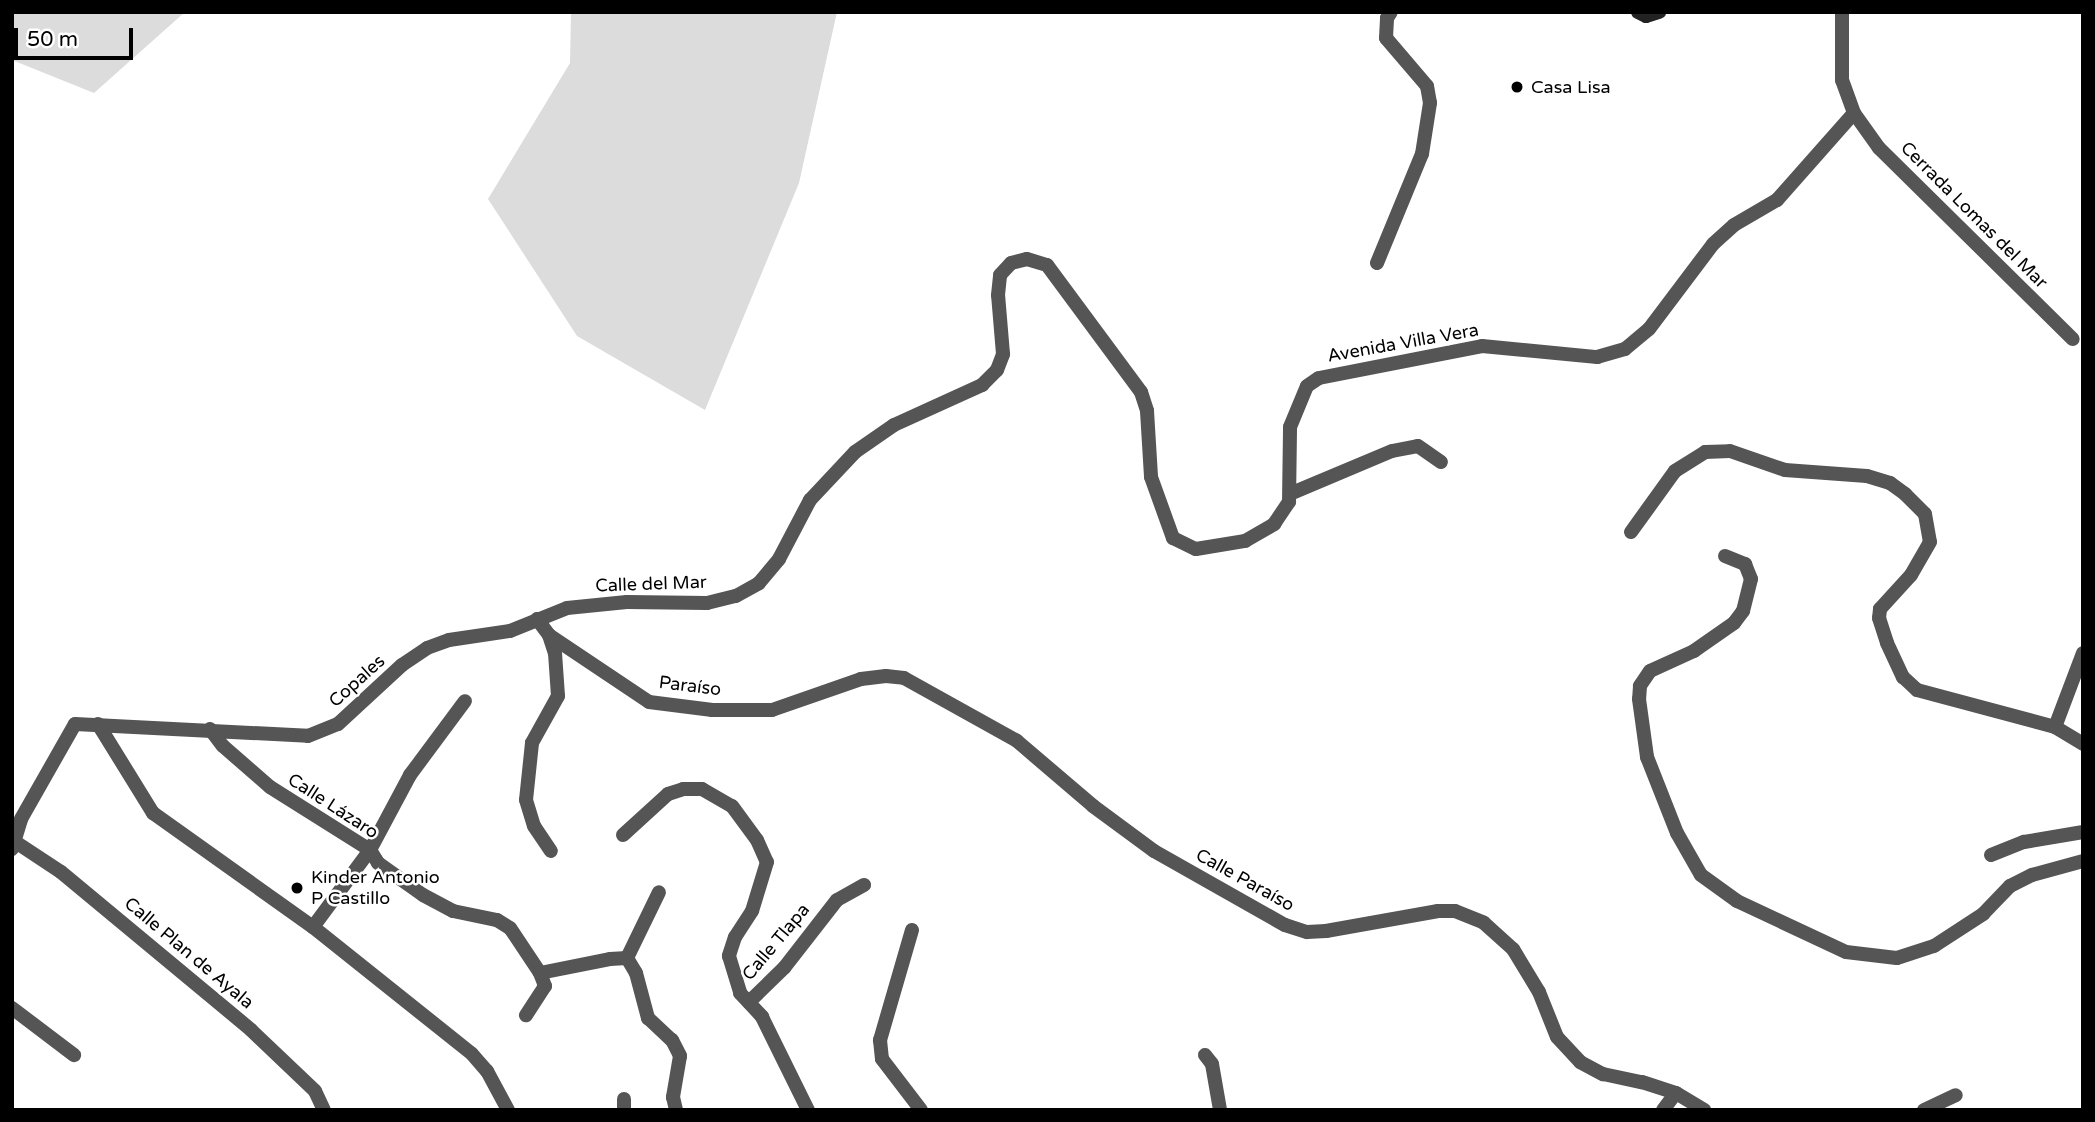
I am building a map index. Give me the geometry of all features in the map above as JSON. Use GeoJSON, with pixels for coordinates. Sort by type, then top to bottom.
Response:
{"type":"FeatureCollection","features":[{"type":"Feature","properties":{"kind":"main road"},"geometry":{"type":"LineString","coordinates":[[1637,12],[1646,16],[1659,12]]}},
{"type":"Feature","properties":{"kind":"street"},"geometry":{"type":"LineString","coordinates":[[1377,263],[1422,154],[1430,103],[1427,86],[1386,38],[1387,18],[1391,12]]}},
{"type":"Feature","properties":{"kind":"street","name":"Cerrada Lomas del Mar"},"geometry":{"type":"LineString","coordinates":[[1842,12],[1842,80],[1854,113],[1879,148],[2073,339]]}},
{"type":"Feature","properties":{"kind":"street","name":"Avenida Villa Vera"},"geometry":{"type":"LineString","coordinates":[[1292,493],[1290,427],[1307,386],[1319,378],[1482,346],[1597,357],[1625,349],[1649,329],[1713,244],[1734,225],[1777,200],[1854,113]]}},
{"type":"Feature","properties":{"kind":"street","name":"Calle del Mar"},"geometry":{"type":"LineString","coordinates":[[510,631],[567,608],[627,602],[706,603],[736,596],[759,583],[779,559],[810,499],[855,452],[894,425],[982,384],[997,370],[1003,354],[998,295],[1000,275],[1012,263],[1027,259],[1048,265],[1131,377],[1147,411],[1151,477],[1173,538],[1196,549],[1245,541],[1274,524],[1292,493]]}},
{"type":"Feature","properties":{"kind":"street"},"geometry":{"type":"LineString","coordinates":[[1292,493],[1392,451],[1418,446],[1441,462]]}},
{"type":"Feature","properties":{"kind":"street"},"geometry":{"type":"LineString","coordinates":[[1631,532],[1669,477],[1705,452],[1730,451],[1785,470],[1867,476],[1890,484],[1905,494],[1925,514],[1930,542],[1911,575],[1880,609],[1879,618],[1887,643],[1903,677],[1917,690],[2055,727],[2083,744]]}},
{"type":"Feature","properties":{"kind":"street"},"geometry":{"type":"LineString","coordinates":[[1726,556],[1745,564],[1752,579],[1743,611],[1734,623],[1694,651],[1650,671],[1640,686],[1639,699],[1647,757],[1677,833],[1701,875],[1737,901],[1846,952],[1897,958],[1934,946],[1983,914],[2010,886],[2032,874],[2083,860]]}},
{"type":"Feature","properties":{"kind":"street","name":"Paraíso"},"geometry":{"type":"LineString","coordinates":[[537,619],[549,635],[649,702],[712,710],[772,710],[861,679]]}},
{"type":"Feature","properties":{"kind":"street","name":"Copales"},"geometry":{"type":"LineString","coordinates":[[98,724],[210,729],[280,737],[308,736],[338,724],[402,665],[427,648],[449,640],[510,631]]}},
{"type":"Feature","properties":{"kind":"street"},"geometry":{"type":"LineString","coordinates":[[549,635],[555,653],[558,696],[532,743],[526,800],[534,826],[551,850]]}},
{"type":"Feature","properties":{"kind":"street"},"geometry":{"type":"LineString","coordinates":[[2055,727],[2083,653]]}},
{"type":"Feature","properties":{"kind":"street","name":"Calle Paraíso"},"geometry":{"type":"LineString","coordinates":[[861,679],[886,676],[904,678],[1017,741],[1093,806],[1154,851],[1285,925],[1307,932],[1326,931],[1438,911],[1455,911],[1484,923],[1513,949],[1539,992],[1558,1037],[1580,1062],[1603,1074],[1676,1093],[1704,1110]]}},
{"type":"Feature","properties":{"kind":"street"},"geometry":{"type":"LineString","coordinates":[[313,927],[370,850],[410,775],[465,701]]}},
{"type":"Feature","properties":{"kind":"street"},"geometry":{"type":"LineString","coordinates":[[13,845],[21,819],[68,733],[75,724],[98,724],[153,813],[313,927],[472,1054],[487,1071],[508,1110]]}},
{"type":"Feature","properties":{"kind":"street","name":"Calle Lázaro"},"geometry":{"type":"LineString","coordinates":[[210,729],[223,746],[270,787],[370,850],[378,863],[423,895],[453,911],[497,920],[510,928],[542,977]]}},
{"type":"Feature","properties":{"kind":"street"},"geometry":{"type":"LineString","coordinates":[[623,835],[668,794],[683,789],[702,789],[732,806],[757,840],[767,862],[752,911],[735,937],[729,956],[740,993],[749,1002]]}},
{"type":"Feature","properties":{"kind":"street"},"geometry":{"type":"LineString","coordinates":[[1991,855],[2024,842],[2083,832]]}},
{"type":"Feature","properties":{"kind":"street","name":"Calle Plan de Ayala"},"geometry":{"type":"LineString","coordinates":[[13,845],[61,872],[251,1030],[315,1091],[324,1110]]}},
{"type":"Feature","properties":{"kind":"street","name":"Calle Tlapa"},"geometry":{"type":"LineString","coordinates":[[808,1110],[762,1017],[749,1002],[784,968],[837,900],[864,885]]}},
{"type":"Feature","properties":{"kind":"street"},"geometry":{"type":"LineString","coordinates":[[627,958],[659,892]]}},
{"type":"Feature","properties":{"kind":"street"},"geometry":{"type":"LineString","coordinates":[[912,930],[880,1040],[881,1059],[921,1110]]}},
{"type":"Feature","properties":{"kind":"street"},"geometry":{"type":"LineString","coordinates":[[526,1015],[541,995],[542,977],[610,959],[627,958]]}},
{"type":"Feature","properties":{"kind":"street"},"geometry":{"type":"LineString","coordinates":[[627,958],[636,973],[648,1018],[671,1040],[680,1056],[675,1103]]}},
{"type":"Feature","properties":{"kind":"street"},"geometry":{"type":"LineString","coordinates":[[12,1008],[74,1055]]}},
{"type":"Feature","properties":{"kind":"street"},"geometry":{"type":"LineString","coordinates":[[1205,1055],[1212,1064],[1220,1110]]}},
{"type":"Feature","properties":{"kind":"street"},"geometry":{"type":"LineString","coordinates":[[1663,1110],[1676,1093]]}},
{"type":"Feature","properties":{"kind":"street"},"geometry":{"type":"LineString","coordinates":[[1924,1110],[1956,1095]]}},
{"type":"Feature","properties":{"kind":"shaded area"},"geometry":{"type":"Polygon","coordinates":[[[12,12],[185,12],[94,93],[12,60],[12,12]]]}},
{"type":"Feature","properties":{"kind":"shaded area"},"geometry":{"type":"Polygon","coordinates":[[[571,12],[837,12],[799,183],[705,410],[577,336],[488,199],[570,63],[571,12]]]}},
{"type":"Feature","properties":{"kind":"place","name":"Casa Lisa"},"geometry":{"type":"Point","coordinates":[1517,87]}},
{"type":"Feature","properties":{"kind":"place","name":"Kinder Antonio P Castillo"},"geometry":{"type":"Point","coordinates":[297,888]}}]}
